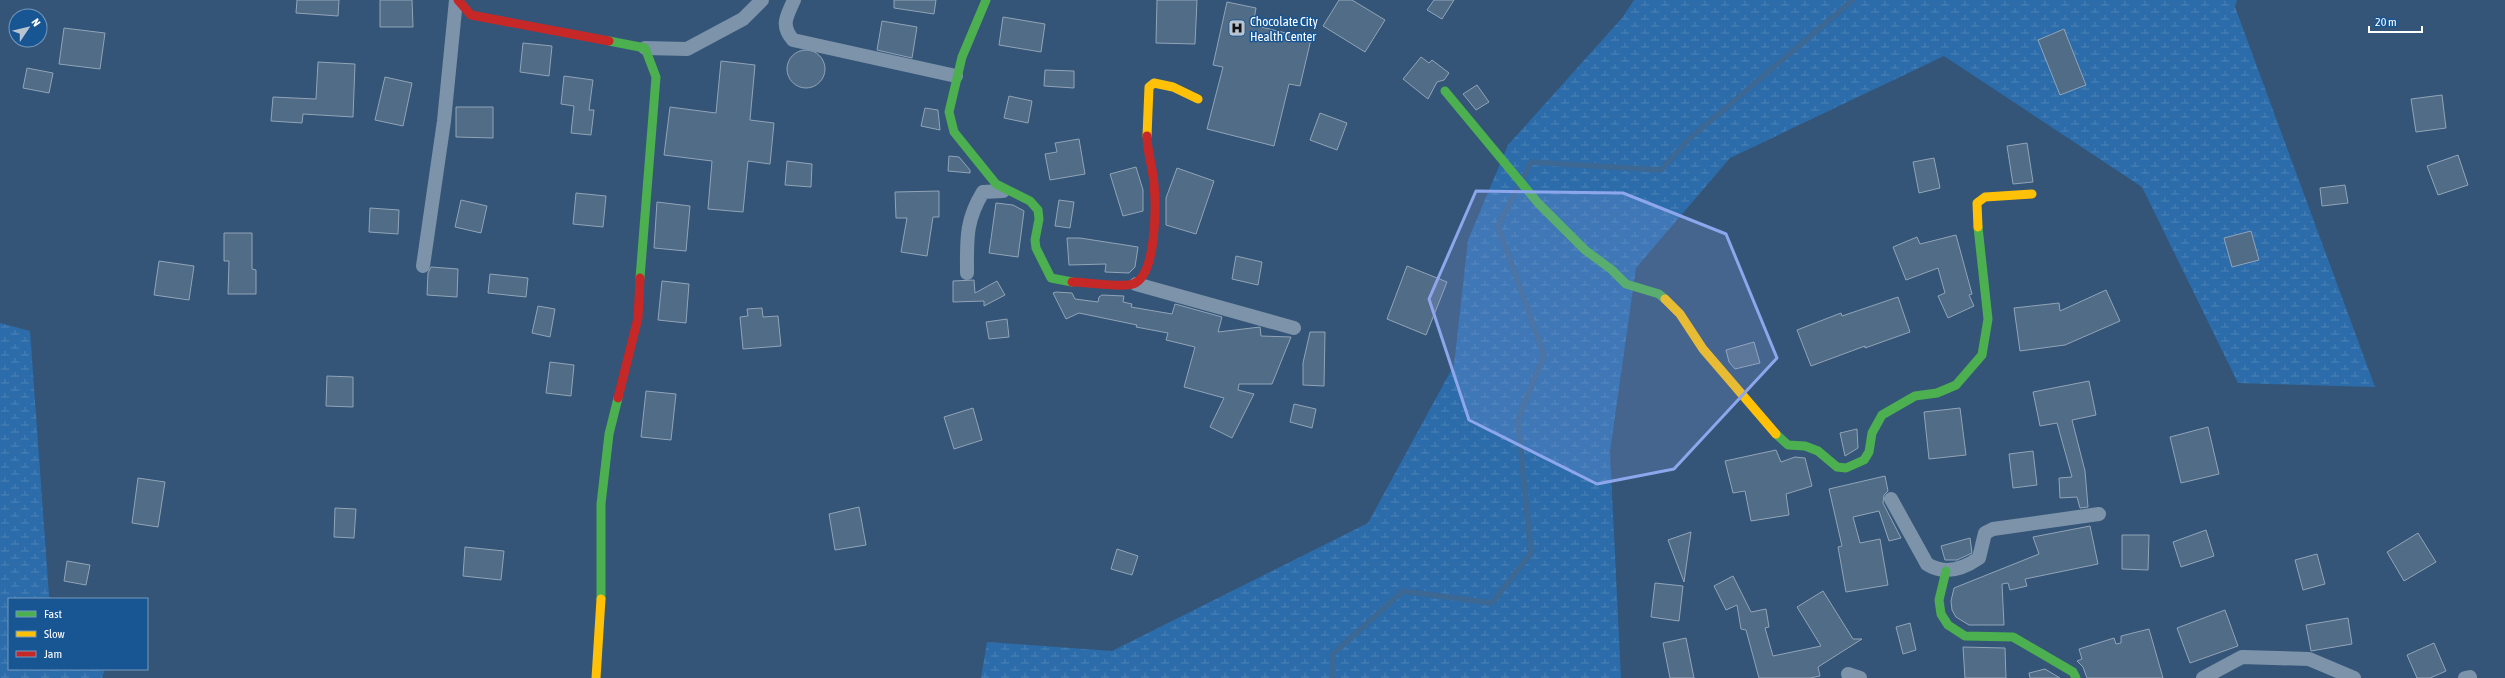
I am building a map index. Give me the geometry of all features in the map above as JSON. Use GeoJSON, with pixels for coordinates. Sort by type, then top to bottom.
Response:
{"type":"FeatureCollection","features":[{"type":"Feature","properties":{"kind":"street"},"geometry":{"type":"LineString","coordinates":[[457,0],[471,15],[645,48],[687,49],[743,19],[762,0]]}},
{"type":"Feature","properties":{"kind":"street"},"geometry":{"type":"LineString","coordinates":[[423,266],[444,121],[457,0]]}},
{"type":"Feature","properties":{"kind":"street"},"geometry":{"type":"LineString","coordinates":[[794,0],[785,23],[786,32],[793,40],[956,76]]}},
{"type":"Feature","properties":{"kind":"street"},"geometry":{"type":"LineString","coordinates":[[986,0],[975,22],[956,76],[949,112],[954,132],[1003,191]]}},
{"type":"Feature","properties":{"kind":"street"},"geometry":{"type":"LineString","coordinates":[[596,678],[602,591],[601,504],[609,434],[638,318],[646,186],[656,77],[645,48]]}},
{"type":"Feature","properties":{"kind":"street"},"geometry":{"type":"LineString","coordinates":[[1136,284],[1148,270],[1155,224],[1154,183],[1147,144],[1149,87],[1154,83],[1164,84],[1198,100]]}},
{"type":"Feature","properties":{"kind":"street"},"geometry":{"type":"LineString","coordinates":[[1446,91],[1501,155],[1538,202],[1585,250],[1612,270],[1626,284],[1659,294],[1680,314],[1704,349],[1771,429],[1788,445],[1805,446],[1818,451],[1837,467],[1846,468],[1864,460],[1869,452],[1872,433],[1882,415],[1915,396],[1937,393],[1956,385],[1982,355],[1988,319],[1980,256],[1977,203],[1985,197],[2032,194]]}},
{"type":"Feature","properties":{"kind":"street"},"geometry":{"type":"LineString","coordinates":[[967,273],[968,232],[972,210],[983,192],[1003,191],[1029,200],[1038,209],[1040,222],[1035,243],[1051,278],[1058,281],[1136,284],[1294,328]]}},
{"type":"Feature","properties":{"kind":"street"},"geometry":{"type":"LineString","coordinates":[[1891,499],[1927,564],[1936,570],[1946,571],[1970,564],[1979,558],[1986,533],[1993,529],[2099,514]]}},
{"type":"Feature","properties":{"kind":"street"},"geometry":{"type":"LineString","coordinates":[[1946,571],[1939,600],[1941,614],[1948,625],[1965,636],[2013,637],[2073,672],[2076,678]]}},
{"type":"Feature","properties":{"kind":"street"},"geometry":{"type":"LineString","coordinates":[[2203,678],[2242,657],[2308,659],[2354,678]]}},
{"type":"Feature","properties":{"kind":"highlighted area"},"geometry":{"type":"Polygon","coordinates":[[[1476,191],[1623,193],[1726,234],[1777,358],[1674,469],[1597,484],[1469,420],[1429,299],[1476,191]]]}},
{"type":"Feature","properties":{"kind":"green space"},"geometry":{"type":"Polygon","coordinates":[[[1634,0],[2237,0],[2235,7],[2375,387],[2238,383],[2142,187],[1944,56],[1730,158],[1636,268],[1610,452],[1621,678],[981,678],[987,642],[1112,651],[1368,523],[1454,365],[1468,240],[1508,145],[1622,18],[1634,0]]]}},
{"type":"Feature","properties":{"kind":"green space"},"geometry":{"type":"Polygon","coordinates":[[[0,323],[30,331],[50,598],[8,598],[8,670],[105,670],[102,678],[0,678],[0,323]]]}},
{"type":"Feature","properties":{"kind":"building"},"geometry":{"type":"Polygon","coordinates":[[[297,0],[339,0],[338,16],[296,13],[297,0]]]}},
{"type":"Feature","properties":{"kind":"building"},"geometry":{"type":"Polygon","coordinates":[[[380,0],[412,0],[413,27],[380,27],[380,0]]]}},
{"type":"Feature","properties":{"kind":"building"},"geometry":{"type":"Polygon","coordinates":[[[894,0],[936,0],[934,14],[894,8],[894,0]]]}},
{"type":"Feature","properties":{"kind":"building"},"geometry":{"type":"Polygon","coordinates":[[[1157,0],[1197,0],[1195,44],[1156,43],[1157,0]]]}},
{"type":"Feature","properties":{"kind":"building"},"geometry":{"type":"Polygon","coordinates":[[[1339,0],[1352,0],[1385,20],[1365,52],[1323,26],[1339,0]]]}},
{"type":"Feature","properties":{"kind":"building"},"geometry":{"type":"Polygon","coordinates":[[[1434,0],[1454,0],[1442,19],[1427,10],[1434,0]]]}},
{"type":"Feature","properties":{"kind":"building"},"geometry":{"type":"Polygon","coordinates":[[[1227,2],[1256,8],[1253,25],[1311,39],[1300,86],[1289,84],[1274,146],[1207,129],[1223,67],[1213,65],[1227,2]]]}},
{"type":"Feature","properties":{"kind":"building"},"geometry":{"type":"Polygon","coordinates":[[[1003,17],[1045,24],[1041,52],[999,45],[1003,17]]]}},
{"type":"Feature","properties":{"kind":"building"},"geometry":{"type":"Polygon","coordinates":[[[882,21],[917,27],[912,58],[877,50],[882,21]]]}},
{"type":"Feature","properties":{"kind":"building"},"geometry":{"type":"Polygon","coordinates":[[[64,28],[105,33],[100,69],[59,64],[64,28]]]}},
{"type":"Feature","properties":{"kind":"building"},"geometry":{"type":"Polygon","coordinates":[[[2064,29],[2086,85],[2060,95],[2038,40],[2064,29]]]}},
{"type":"Feature","properties":{"kind":"building"},"geometry":{"type":"Polygon","coordinates":[[[523,43],[552,46],[549,76],[520,72],[523,43]]]}},
{"type":"Feature","properties":{"kind":"building"},"geometry":{"type":"Polygon","coordinates":[[[802,50],[810,50],[817,53],[822,58],[825,69],[822,80],[817,85],[810,88],[802,88],[795,85],[790,80],[787,73],[787,65],[790,58],[795,53],[802,50]]]}},
{"type":"Feature","properties":{"kind":"building"},"geometry":{"type":"Polygon","coordinates":[[[1421,57],[1429,63],[1432,60],[1449,73],[1444,80],[1437,82],[1428,99],[1403,79],[1421,57]]]}},
{"type":"Feature","properties":{"kind":"building"},"geometry":{"type":"Polygon","coordinates":[[[721,61],[755,65],[750,120],[774,123],[770,164],[748,161],[743,212],[708,209],[712,161],[664,155],[670,107],[716,113],[721,61]]]}},
{"type":"Feature","properties":{"kind":"building"},"geometry":{"type":"Polygon","coordinates":[[[318,62],[355,64],[353,117],[303,114],[302,123],[271,121],[273,97],[316,99],[318,62]]]}},
{"type":"Feature","properties":{"kind":"building"},"geometry":{"type":"Polygon","coordinates":[[[27,68],[53,73],[49,93],[23,88],[27,68]]]}},
{"type":"Feature","properties":{"kind":"building"},"geometry":{"type":"Polygon","coordinates":[[[1045,70],[1074,71],[1074,88],[1044,86],[1045,70]]]}},
{"type":"Feature","properties":{"kind":"building"},"geometry":{"type":"Polygon","coordinates":[[[564,76],[593,80],[589,110],[594,110],[591,135],[571,133],[574,106],[561,104],[564,76]]]}},
{"type":"Feature","properties":{"kind":"building"},"geometry":{"type":"Polygon","coordinates":[[[385,77],[412,83],[403,126],[375,120],[385,77]]]}},
{"type":"Feature","properties":{"kind":"building"},"geometry":{"type":"Polygon","coordinates":[[[1477,85],[1489,102],[1476,110],[1463,94],[1477,85]]]}},
{"type":"Feature","properties":{"kind":"building"},"geometry":{"type":"Polygon","coordinates":[[[2442,95],[2446,128],[2416,132],[2411,99],[2442,95]]]}},
{"type":"Feature","properties":{"kind":"building"},"geometry":{"type":"Polygon","coordinates":[[[1009,96],[1032,101],[1028,123],[1004,118],[1009,96]]]}},
{"type":"Feature","properties":{"kind":"building"},"geometry":{"type":"Polygon","coordinates":[[[456,107],[493,107],[493,138],[456,137],[456,107]]]}},
{"type":"Feature","properties":{"kind":"building"},"geometry":{"type":"Polygon","coordinates":[[[925,108],[938,110],[940,130],[921,126],[925,108]]]}},
{"type":"Feature","properties":{"kind":"building"},"geometry":{"type":"Polygon","coordinates":[[[1320,113],[1347,123],[1337,150],[1310,140],[1320,113]]]}},
{"type":"Feature","properties":{"kind":"building"},"geometry":{"type":"Polygon","coordinates":[[[1079,139],[1085,174],[1050,180],[1045,154],[1057,152],[1055,143],[1079,139]]]}},
{"type":"Feature","properties":{"kind":"building"},"geometry":{"type":"Polygon","coordinates":[[[2027,143],[2033,182],[2013,184],[2007,146],[2027,143]]]}},
{"type":"Feature","properties":{"kind":"building"},"geometry":{"type":"Polygon","coordinates":[[[2458,155],[2468,185],[2438,195],[2427,166],[2458,155]]]}},
{"type":"Feature","properties":{"kind":"building"},"geometry":{"type":"Polygon","coordinates":[[[949,156],[959,157],[970,170],[970,173],[948,171],[949,156]]]}},
{"type":"Feature","properties":{"kind":"building"},"geometry":{"type":"Polygon","coordinates":[[[1934,158],[1940,188],[1919,193],[1913,162],[1934,158]]]}},
{"type":"Feature","properties":{"kind":"building"},"geometry":{"type":"Polygon","coordinates":[[[787,161],[812,164],[811,187],[785,185],[787,161]]]}},
{"type":"Feature","properties":{"kind":"building"},"geometry":{"type":"Polygon","coordinates":[[[1136,167],[1143,190],[1143,211],[1123,216],[1110,174],[1136,167]]]}},
{"type":"Feature","properties":{"kind":"building"},"geometry":{"type":"Polygon","coordinates":[[[1177,168],[1214,181],[1196,234],[1166,225],[1166,198],[1177,168]]]}},
{"type":"Feature","properties":{"kind":"building"},"geometry":{"type":"Polygon","coordinates":[[[2345,185],[2348,203],[2322,206],[2320,188],[2345,185]]]}},
{"type":"Feature","properties":{"kind":"building"},"geometry":{"type":"Polygon","coordinates":[[[939,191],[939,217],[933,217],[927,256],[901,252],[907,218],[896,218],[895,192],[939,191]]]}},
{"type":"Feature","properties":{"kind":"building"},"geometry":{"type":"Polygon","coordinates":[[[576,193],[606,196],[603,227],[573,224],[576,193]]]}},
{"type":"Feature","properties":{"kind":"building"},"geometry":{"type":"Polygon","coordinates":[[[461,200],[487,206],[481,233],[455,227],[461,200]]]}},
{"type":"Feature","properties":{"kind":"building"},"geometry":{"type":"Polygon","coordinates":[[[1059,200],[1074,202],[1070,228],[1055,226],[1059,200]]]}},
{"type":"Feature","properties":{"kind":"building"},"geometry":{"type":"Polygon","coordinates":[[[657,202],[690,206],[686,251],[654,248],[657,202]]]}},
{"type":"Feature","properties":{"kind":"building"},"geometry":{"type":"Polygon","coordinates":[[[996,203],[1013,205],[1024,211],[1018,257],[989,253],[996,203]]]}},
{"type":"Feature","properties":{"kind":"building"},"geometry":{"type":"Polygon","coordinates":[[[370,208],[399,210],[398,234],[369,232],[370,208]]]}},
{"type":"Feature","properties":{"kind":"building"},"geometry":{"type":"Polygon","coordinates":[[[2251,231],[2259,260],[2232,267],[2224,238],[2251,231]]]}},
{"type":"Feature","properties":{"kind":"building"},"geometry":{"type":"Polygon","coordinates":[[[224,233],[252,233],[252,269],[256,270],[256,294],[228,294],[229,261],[224,261],[224,233]]]}},
{"type":"Feature","properties":{"kind":"building"},"geometry":{"type":"Polygon","coordinates":[[[1956,235],[1972,294],[1969,295],[1974,306],[1948,318],[1938,296],[1945,293],[1938,268],[1906,280],[1893,247],[1917,237],[1920,244],[1956,235]]]}},
{"type":"Feature","properties":{"kind":"building"},"geometry":{"type":"Polygon","coordinates":[[[1067,238],[1080,238],[1138,247],[1135,267],[1129,273],[1105,272],[1106,264],[1069,265],[1067,238]]]}},
{"type":"Feature","properties":{"kind":"building"},"geometry":{"type":"Polygon","coordinates":[[[1236,256],[1262,262],[1258,285],[1232,279],[1236,256]]]}},
{"type":"Feature","properties":{"kind":"building"},"geometry":{"type":"Polygon","coordinates":[[[159,261],[194,266],[189,300],[154,295],[159,261]]]}},
{"type":"Feature","properties":{"kind":"building"},"geometry":{"type":"Polygon","coordinates":[[[1407,266],[1447,282],[1426,335],[1387,319],[1407,266]]]}},
{"type":"Feature","properties":{"kind":"building"},"geometry":{"type":"Polygon","coordinates":[[[431,267],[458,269],[457,297],[427,295],[428,273],[431,267]]]}},
{"type":"Feature","properties":{"kind":"building"},"geometry":{"type":"Polygon","coordinates":[[[490,274],[528,278],[526,297],[488,293],[490,274]]]}},
{"type":"Feature","properties":{"kind":"building"},"geometry":{"type":"Polygon","coordinates":[[[974,280],[975,293],[997,281],[1005,295],[984,306],[984,301],[953,302],[953,281],[974,280]]]}},
{"type":"Feature","properties":{"kind":"building"},"geometry":{"type":"Polygon","coordinates":[[[662,281],[689,284],[686,323],[658,320],[662,281]]]}},
{"type":"Feature","properties":{"kind":"building"},"geometry":{"type":"Polygon","coordinates":[[[2106,290],[2120,321],[2065,345],[2020,351],[2014,308],[2059,303],[2060,311],[2106,290]]]}},
{"type":"Feature","properties":{"kind":"building"},"geometry":{"type":"Polygon","coordinates":[[[1053,293],[1072,293],[1075,299],[1098,302],[1099,297],[1102,295],[1124,296],[1123,302],[1132,304],[1131,307],[1172,314],[1175,304],[1222,317],[1218,332],[1260,327],[1261,336],[1291,337],[1272,384],[1239,384],[1238,390],[1254,394],[1232,438],[1210,427],[1224,398],[1184,387],[1195,347],[1166,340],[1168,333],[1136,327],[1137,325],[1079,313],[1066,319],[1053,293]]]}},
{"type":"Feature","properties":{"kind":"building"},"geometry":{"type":"Polygon","coordinates":[[[1898,297],[1910,332],[1865,348],[1865,346],[1811,366],[1797,330],[1841,313],[1842,316],[1898,297]]]}},
{"type":"Feature","properties":{"kind":"building"},"geometry":{"type":"Polygon","coordinates":[[[538,306],[555,309],[550,337],[532,333],[538,306]]]}},
{"type":"Feature","properties":{"kind":"building"},"geometry":{"type":"Polygon","coordinates":[[[762,308],[763,317],[778,316],[781,346],[743,349],[740,317],[748,316],[747,309],[762,308]]]}},
{"type":"Feature","properties":{"kind":"building"},"geometry":{"type":"Polygon","coordinates":[[[1007,319],[1009,337],[989,339],[986,322],[1007,319]]]}},
{"type":"Feature","properties":{"kind":"building"},"geometry":{"type":"Polygon","coordinates":[[[1310,332],[1325,332],[1324,386],[1303,385],[1303,363],[1310,332]]]}},
{"type":"Feature","properties":{"kind":"building"},"geometry":{"type":"Polygon","coordinates":[[[1754,342],[1760,363],[1735,369],[1729,362],[1726,350],[1754,342]]]}},
{"type":"Feature","properties":{"kind":"building"},"geometry":{"type":"Polygon","coordinates":[[[550,362],[574,365],[571,396],[546,393],[550,362]]]}},
{"type":"Feature","properties":{"kind":"building"},"geometry":{"type":"Polygon","coordinates":[[[327,376],[353,377],[353,407],[326,406],[327,376]]]}},
{"type":"Feature","properties":{"kind":"building"},"geometry":{"type":"Polygon","coordinates":[[[2089,381],[2096,415],[2072,420],[2085,471],[2088,507],[2080,508],[2077,497],[2060,498],[2059,478],[2072,477],[2057,423],[2040,426],[2033,392],[2089,381]]]}},
{"type":"Feature","properties":{"kind":"building"},"geometry":{"type":"Polygon","coordinates":[[[646,391],[676,394],[671,440],[641,437],[646,391]]]}},
{"type":"Feature","properties":{"kind":"building"},"geometry":{"type":"Polygon","coordinates":[[[1294,404],[1316,409],[1312,428],[1290,422],[1294,404]]]}},
{"type":"Feature","properties":{"kind":"building"},"geometry":{"type":"Polygon","coordinates":[[[973,408],[982,440],[954,449],[944,417],[973,408]]]}},
{"type":"Feature","properties":{"kind":"building"},"geometry":{"type":"Polygon","coordinates":[[[1960,408],[1966,455],[1929,459],[1924,412],[1960,408]]]}},
{"type":"Feature","properties":{"kind":"building"},"geometry":{"type":"Polygon","coordinates":[[[2208,427],[2219,474],[2181,483],[2170,437],[2208,427]]]}},
{"type":"Feature","properties":{"kind":"building"},"geometry":{"type":"Polygon","coordinates":[[[1857,429],[1858,448],[1845,456],[1840,433],[1857,429]]]}},
{"type":"Feature","properties":{"kind":"building"},"geometry":{"type":"Polygon","coordinates":[[[1776,450],[1781,462],[1795,457],[1805,458],[1812,486],[1786,494],[1789,515],[1751,521],[1745,491],[1733,493],[1725,461],[1776,450]]]}},
{"type":"Feature","properties":{"kind":"building"},"geometry":{"type":"Polygon","coordinates":[[[2033,451],[2037,485],[2013,488],[2009,454],[2033,451]]]}},
{"type":"Feature","properties":{"kind":"building"},"geometry":{"type":"Polygon","coordinates":[[[1885,476],[1888,491],[1884,495],[1883,503],[1901,538],[1889,541],[1879,511],[1853,517],[1860,543],[1880,539],[1888,585],[1846,592],[1838,547],[1842,546],[1829,489],[1885,476]]]}},
{"type":"Feature","properties":{"kind":"building"},"geometry":{"type":"Polygon","coordinates":[[[138,478],[165,482],[158,527],[132,523],[138,478]]]}},
{"type":"Feature","properties":{"kind":"building"},"geometry":{"type":"Polygon","coordinates":[[[859,507],[866,545],[835,550],[829,514],[859,507]]]}},
{"type":"Feature","properties":{"kind":"building"},"geometry":{"type":"Polygon","coordinates":[[[335,508],[356,509],[354,538],[334,537],[335,508]]]}},
{"type":"Feature","properties":{"kind":"building"},"geometry":{"type":"Polygon","coordinates":[[[2090,526],[2098,564],[2025,579],[2027,586],[2010,590],[2008,583],[2002,584],[2004,625],[1969,625],[1956,617],[1952,610],[1951,601],[1954,588],[2039,554],[2033,537],[2090,526]]]}},
{"type":"Feature","properties":{"kind":"building"},"geometry":{"type":"Polygon","coordinates":[[[2206,530],[2214,556],[2181,567],[2173,542],[2206,530]]]}},
{"type":"Feature","properties":{"kind":"building"},"geometry":{"type":"Polygon","coordinates":[[[1691,532],[1684,582],[1668,540],[1691,532]]]}},
{"type":"Feature","properties":{"kind":"building"},"geometry":{"type":"Polygon","coordinates":[[[2418,533],[2436,562],[2404,581],[2387,552],[2418,533]]]}},
{"type":"Feature","properties":{"kind":"building"},"geometry":{"type":"Polygon","coordinates":[[[2122,535],[2149,535],[2148,570],[2122,569],[2122,535]]]}},
{"type":"Feature","properties":{"kind":"building"},"geometry":{"type":"Polygon","coordinates":[[[1970,538],[1972,553],[1957,560],[1945,560],[1941,546],[1970,538]]]}},
{"type":"Feature","properties":{"kind":"building"},"geometry":{"type":"Polygon","coordinates":[[[465,547],[504,551],[501,580],[463,576],[465,547]]]}},
{"type":"Feature","properties":{"kind":"building"},"geometry":{"type":"Polygon","coordinates":[[[1117,549],[1138,556],[1132,575],[1111,569],[1117,549]]]}},
{"type":"Feature","properties":{"kind":"building"},"geometry":{"type":"Polygon","coordinates":[[[2317,554],[2325,584],[2303,590],[2295,560],[2317,554]]]}},
{"type":"Feature","properties":{"kind":"building"},"geometry":{"type":"Polygon","coordinates":[[[67,561],[90,565],[86,585],[64,581],[67,561]]]}},
{"type":"Feature","properties":{"kind":"building"},"geometry":{"type":"Polygon","coordinates":[[[1733,576],[1751,612],[1766,609],[1769,627],[1765,628],[1773,656],[1821,646],[1797,607],[1823,591],[1853,639],[1862,639],[1818,667],[1820,676],[1810,678],[1759,678],[1746,630],[1741,629],[1737,605],[1726,610],[1714,586],[1733,576]]]}},
{"type":"Feature","properties":{"kind":"building"},"geometry":{"type":"Polygon","coordinates":[[[1655,583],[1683,586],[1679,621],[1651,617],[1655,583]]]}},
{"type":"Feature","properties":{"kind":"building"},"geometry":{"type":"Polygon","coordinates":[[[2225,610],[2238,646],[2190,663],[2177,628],[2225,610]]]}},
{"type":"Feature","properties":{"kind":"building"},"geometry":{"type":"Polygon","coordinates":[[[2348,618],[2352,644],[2311,651],[2306,625],[2348,618]]]}},
{"type":"Feature","properties":{"kind":"building"},"geometry":{"type":"Polygon","coordinates":[[[1910,623],[1916,650],[1903,654],[1896,627],[1910,623]]]}},
{"type":"Feature","properties":{"kind":"building"},"geometry":{"type":"Polygon","coordinates":[[[2149,629],[2163,678],[2087,678],[2083,667],[2077,661],[2082,659],[2079,649],[2114,638],[2116,644],[2121,643],[2121,636],[2149,629]]]}},
{"type":"Feature","properties":{"kind":"building"},"geometry":{"type":"Polygon","coordinates":[[[1686,638],[1694,678],[1670,678],[1663,643],[1686,638]]]}},
{"type":"Feature","properties":{"kind":"building"},"geometry":{"type":"Polygon","coordinates":[[[2434,643],[2446,671],[2430,678],[2417,678],[2407,655],[2434,643]]]}},
{"type":"Feature","properties":{"kind":"building"},"geometry":{"type":"Polygon","coordinates":[[[1963,647],[2005,648],[2006,678],[1965,678],[1963,647]]]}},
{"type":"Feature","properties":{"kind":"building"},"geometry":{"type":"Polygon","coordinates":[[[2045,669],[2060,678],[2030,678],[2029,673],[2045,669]]]}},
{"type":"Feature","properties":{"kind":"waterway"},"geometry":{"type":"LineString","coordinates":[[1523,179],[1531,162],[1661,170],[1689,139],[1853,0]]}},
{"type":"Feature","properties":{"kind":"waterway"},"geometry":{"type":"LineString","coordinates":[[1333,678],[1333,654],[1403,591],[1492,603],[1531,553],[1518,420],[1544,355],[1498,226],[1519,186]]}},
{"type":"Feature","properties":{"kind":"traffic: fast"},"geometry":{"type":"LineString","coordinates":[[986,0],[962,57],[949,112],[954,132],[996,184],[1030,201],[1038,210],[1039,219],[1035,240],[1036,248],[1051,278],[1072,282]]}},
{"type":"Feature","properties":{"kind":"traffic: fast"},"geometry":{"type":"LineString","coordinates":[[609,41],[645,48],[656,77],[640,278]]}},
{"type":"Feature","properties":{"kind":"traffic: fast"},"geometry":{"type":"LineString","coordinates":[[1445,91],[1538,203],[1585,250],[1612,270],[1626,284],[1659,294],[1665,299]]}},
{"type":"Feature","properties":{"kind":"traffic: fast"},"geometry":{"type":"LineString","coordinates":[[1776,434],[1788,445],[1805,446],[1818,451],[1837,467],[1846,468],[1864,460],[1869,452],[1872,433],[1882,415],[1915,396],[1937,393],[1956,385],[1982,355],[1988,319],[1978,227]]}},
{"type":"Feature","properties":{"kind":"traffic: fast"},"geometry":{"type":"LineString","coordinates":[[601,599],[601,504],[609,434],[618,398]]}},
{"type":"Feature","properties":{"kind":"traffic: fast"},"geometry":{"type":"LineString","coordinates":[[1946,571],[1939,600],[1941,614],[1948,625],[1965,636],[2013,637],[2073,672],[2076,678]]}},
{"type":"Feature","properties":{"kind":"traffic: slow"},"geometry":{"type":"LineString","coordinates":[[1147,136],[1149,87],[1154,83],[1173,87],[1198,99]]}},
{"type":"Feature","properties":{"kind":"traffic: slow"},"geometry":{"type":"LineString","coordinates":[[1978,227],[1977,203],[1985,197],[2032,194]]}},
{"type":"Feature","properties":{"kind":"traffic: slow"},"geometry":{"type":"LineString","coordinates":[[1665,299],[1680,314],[1703,349],[1776,434]]}},
{"type":"Feature","properties":{"kind":"traffic: slow"},"geometry":{"type":"LineString","coordinates":[[596,678],[601,599]]}},
{"type":"Feature","properties":{"kind":"traffic: jam"},"geometry":{"type":"LineString","coordinates":[[458,0],[471,15],[609,41]]}},
{"type":"Feature","properties":{"kind":"traffic: jam"},"geometry":{"type":"LineString","coordinates":[[1072,282],[1128,285],[1133,284],[1141,278],[1147,268],[1151,254],[1155,223],[1155,194],[1147,136]]}},
{"type":"Feature","properties":{"kind":"traffic: jam"},"geometry":{"type":"LineString","coordinates":[[618,398],[638,318],[640,278]]}},
{"type":"Feature","properties":{"kind":"place","name":"Chocolate City Health Center"},"geometry":{"type":"Point","coordinates":[1237,28]}}]}
